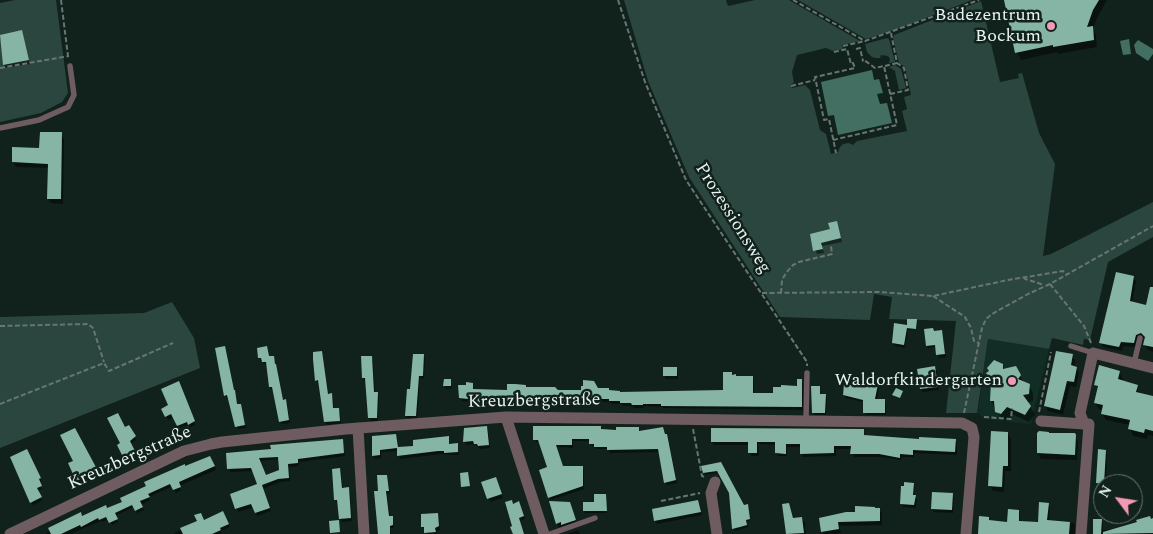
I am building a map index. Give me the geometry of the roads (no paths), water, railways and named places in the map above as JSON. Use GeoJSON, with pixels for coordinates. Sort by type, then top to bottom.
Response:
{"type":"FeatureCollection","features":[{"type":"Feature","properties":{"kind":"street"},"geometry":{"type":"LineString","coordinates":[[1084,424],[1080,413],[1092,348],[1153,368]]}},
{"type":"Feature","properties":{"kind":"street"},"geometry":{"type":"LineString","coordinates":[[506,417],[544,534]]}},
{"type":"Feature","properties":{"kind":"street","name":"Kreuzbergstraße"},"geometry":{"type":"LineString","coordinates":[[10,534],[30,530],[184,451],[222,442],[358,428],[506,417],[962,423],[972,428],[974,437],[966,534]]}},
{"type":"Feature","properties":{"kind":"street"},"geometry":{"type":"LineString","coordinates":[[1041,421],[1089,424],[1082,534]]}},
{"type":"Feature","properties":{"kind":"street"},"geometry":{"type":"LineString","coordinates":[[358,428],[364,534]]}},
{"type":"Feature","properties":{"kind":"street"},"geometry":{"type":"LineString","coordinates":[[713,488],[717,534]]}},
{"type":"Feature","properties":{"kind":"lane"},"geometry":{"type":"LineString","coordinates":[[0,128],[39,120],[68,107],[74,95],[70,66]]}},
{"type":"Feature","properties":{"kind":"lane"},"geometry":{"type":"LineString","coordinates":[[1134,363],[1140,338]]}},
{"type":"Feature","properties":{"kind":"lane"},"geometry":{"type":"LineString","coordinates":[[1071,346],[1092,348]]}},
{"type":"Feature","properties":{"kind":"lane"},"geometry":{"type":"LineString","coordinates":[[806,421],[807,373]]}},
{"type":"Feature","properties":{"kind":"lane"},"geometry":{"type":"LineString","coordinates":[[550,534],[595,518]]}},
{"type":"Feature","properties":{"kind":"place","name":"Badezentrum Bockum"},"geometry":{"type":"Point","coordinates":[1051,26]}},
{"type":"Feature","properties":{"kind":"place","name":"Waldorfkindergarten"},"geometry":{"type":"Point","coordinates":[1012,381]}}]}
